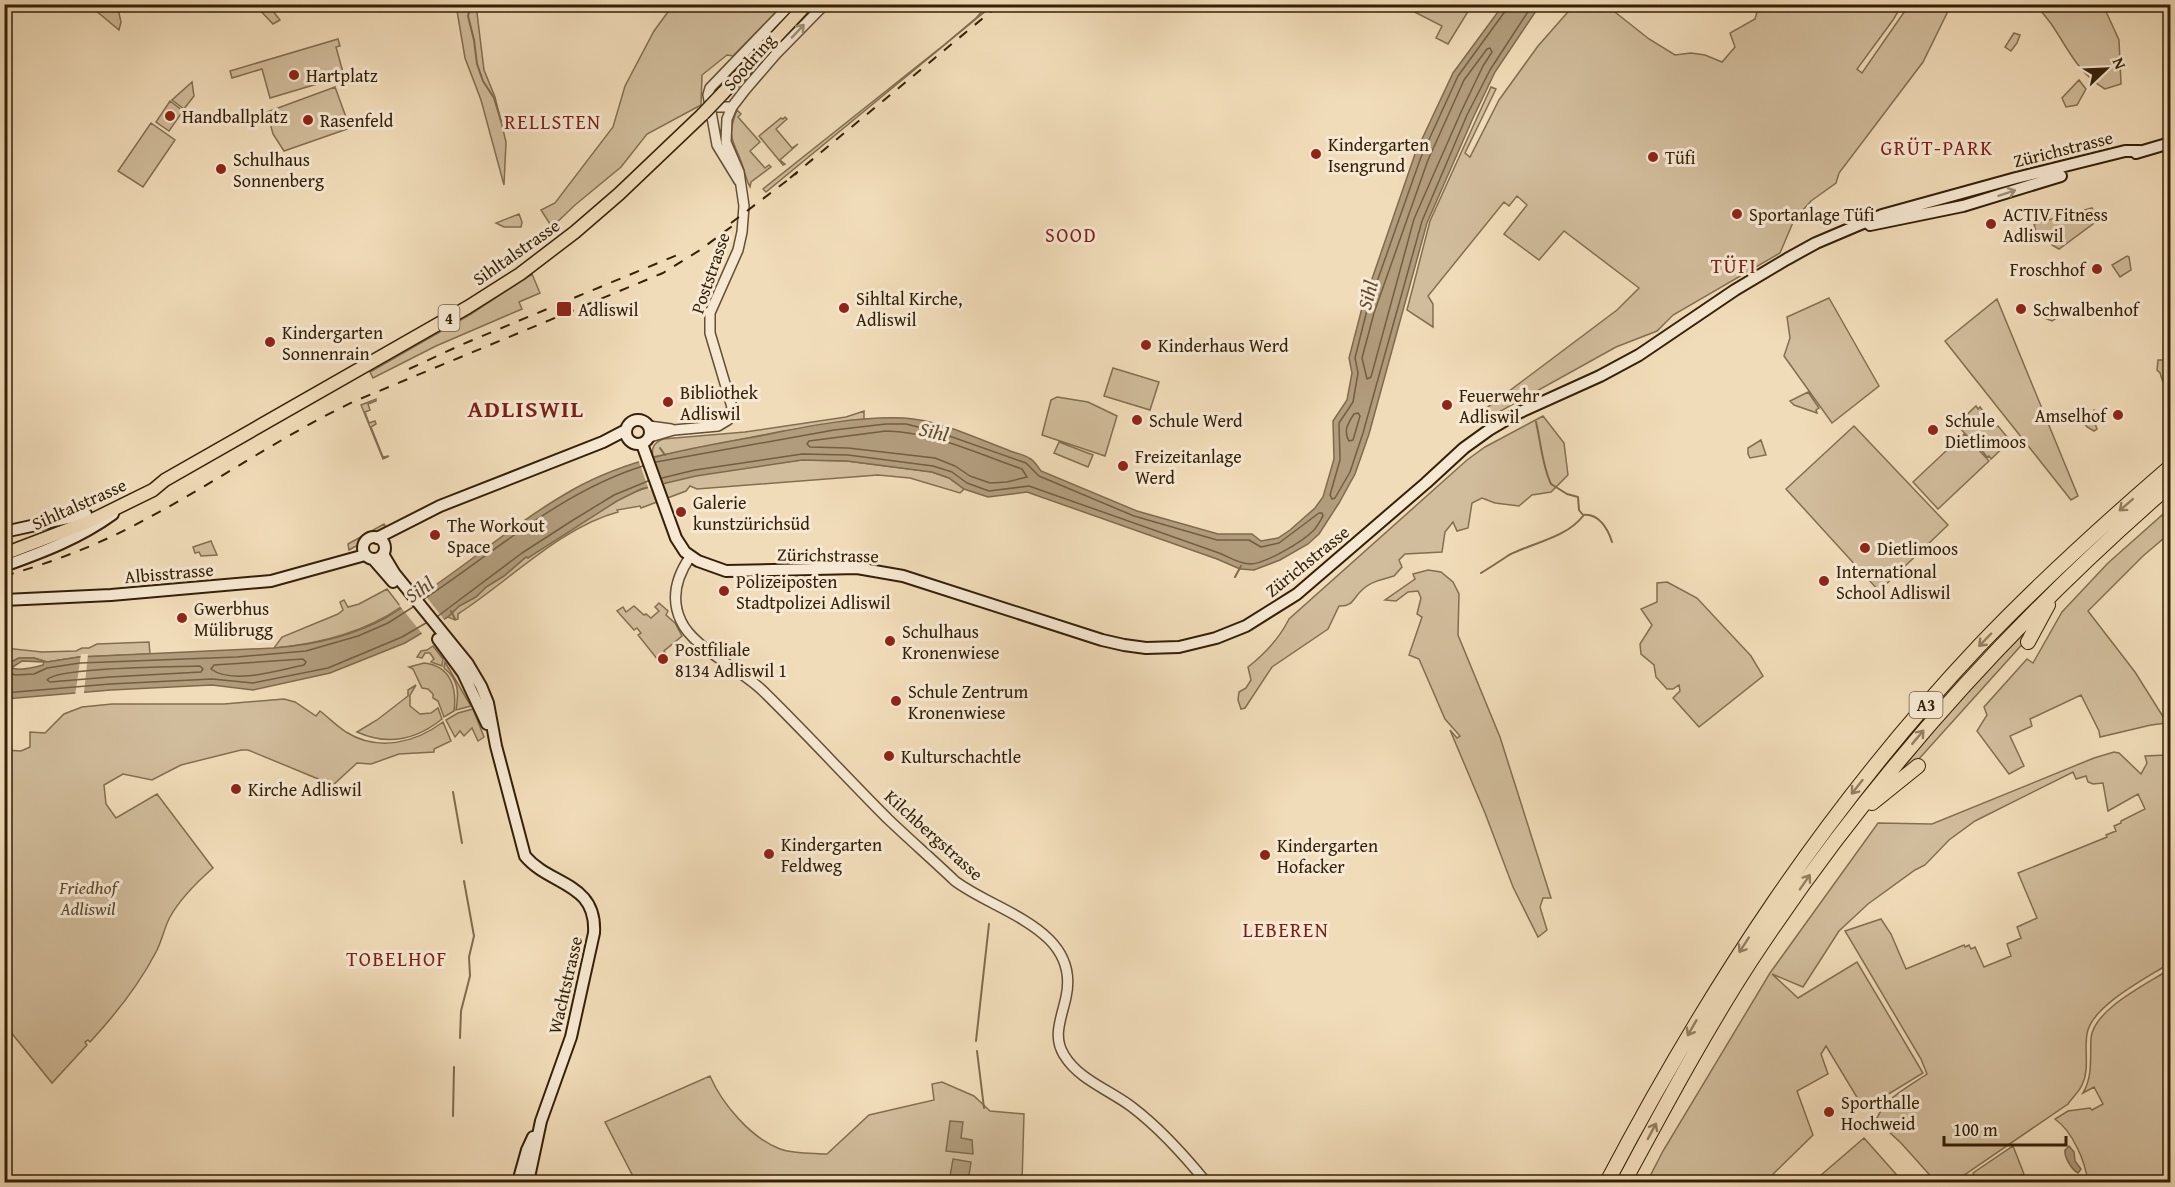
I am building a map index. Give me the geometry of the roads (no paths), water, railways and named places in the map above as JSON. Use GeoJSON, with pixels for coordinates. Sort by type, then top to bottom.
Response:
{"type":"FeatureCollection","features":[{"type":"Feature","properties":{"kind":"highway","name":"A3"},"geometry":{"type":"LineString","coordinates":[[1607,1182],[1659,1086],[1728,970],[1797,867],[1854,791],[1914,718],[1994,631],[2055,569],[2170,467]]}},
{"type":"Feature","properties":{"kind":"highway","name":"A3"},"geometry":{"type":"LineString","coordinates":[[1624,1182],[1683,1073],[1730,994],[1774,926],[1842,831],[1920,734],[1976,672],[2062,583],[2170,485]]}},
{"type":"Feature","properties":{"kind":"highway"},"geometry":{"type":"LineString","coordinates":[[2028,642],[2039,619],[2062,583]]}},
{"type":"Feature","properties":{"kind":"highway"},"geometry":{"type":"LineString","coordinates":[[1842,831],[1918,766]]}},
{"type":"Feature","properties":{"kind":"main road","name":"Sihltalstrasse"},"geometry":{"type":"LineString","coordinates":[[4,555],[88,522],[153,490],[165,480],[426,331],[520,274],[575,232],[619,194],[703,114],[807,4]]}},
{"type":"Feature","properties":{"kind":"main road","name":"Zürichstrasse"},"geometry":{"type":"LineString","coordinates":[[1858,227],[2005,194],[2050,178],[2127,158],[2140,151],[2170,143]]}},
{"type":"Feature","properties":{"kind":"main road","name":"Zürichstrasse"},"geometry":{"type":"LineString","coordinates":[[690,557],[705,565],[726,571],[857,568],[874,570],[903,576],[1113,642],[1146,648],[1179,647],[1203,642],[1245,626],[1297,594],[1420,489],[1464,448],[1489,430],[1516,414],[1629,361],[1668,338],[1753,278],[1816,243],[1882,215],[1947,196],[2125,151],[2140,151]]}},
{"type":"Feature","properties":{"kind":"main road"},"geometry":{"type":"LineString","coordinates":[[1947,196],[1950,208]]}},
{"type":"Feature","properties":{"kind":"main road"},"geometry":{"type":"LineString","coordinates":[[646,440],[633,443],[627,434],[629,424],[636,420],[645,422],[646,440],[664,508],[676,538],[690,557]]}},
{"type":"Feature","properties":{"kind":"main road","name":"Albisstrasse"},"geometry":{"type":"LineString","coordinates":[[4,600],[111,595],[271,581],[303,574],[374,550],[401,527],[440,506],[603,441],[627,434]]}},
{"type":"Feature","properties":{"kind":"main road","name":"Sihltalstrasse"},"geometry":{"type":"LineString","coordinates":[[4,547],[86,514],[150,483],[165,480]]}},
{"type":"Feature","properties":{"kind":"main road"},"geometry":{"type":"LineString","coordinates":[[4,566],[46,550],[95,527],[128,503]]}},
{"type":"Feature","properties":{"kind":"main road"},"geometry":{"type":"LineString","coordinates":[[4,532],[86,514]]}},
{"type":"Feature","properties":{"kind":"main road","name":"Wachtstrasse"},"geometry":{"type":"LineString","coordinates":[[374,550],[439,634],[468,664],[481,686],[490,713],[496,746],[525,856],[541,871],[572,886],[582,894],[589,904],[594,919],[594,933],[573,1029],[541,1121],[527,1150],[518,1182]]}},
{"type":"Feature","properties":{"kind":"main road","name":"Wachtstrasse"},"geometry":{"type":"LineString","coordinates":[[528,1182],[541,1121]]}},
{"type":"Feature","properties":{"kind":"street","name":"Soodring"},"geometry":{"type":"LineString","coordinates":[[791,4],[712,84],[708,95],[709,100],[718,107],[732,107],[776,54],[825,4]]}},
{"type":"Feature","properties":{"kind":"street","name":"Poststrasse"},"geometry":{"type":"LineString","coordinates":[[646,440],[674,430],[718,426],[730,417],[732,406],[712,341],[709,323],[715,299],[732,267],[740,241],[744,206],[741,185],[722,144],[709,100]]}},
{"type":"Feature","properties":{"kind":"street"},"geometry":{"type":"LineString","coordinates":[[722,144],[732,107]]}},
{"type":"Feature","properties":{"kind":"street","name":"Kilchbergstrasse"},"geometry":{"type":"LineString","coordinates":[[690,557],[677,580],[676,592],[677,611],[685,628],[699,643],[763,691],[889,820],[955,881],[1043,932],[1058,951],[1067,973],[1068,990],[1059,1021],[1058,1035],[1063,1055],[1081,1074],[1148,1120],[1206,1182]]}},
{"type":"Feature","properties":{"kind":"water","name":"Sihl"},"geometry":{"type":"Polygon","coordinates":[[[1503,5],[1540,5],[1495,72],[1427,223],[1369,434],[1355,474],[1319,534],[1308,544],[1280,560],[1254,570],[1240,569],[1027,492],[988,497],[964,489],[949,478],[932,472],[847,461],[802,460],[696,476],[641,489],[617,501],[528,558],[526,557],[476,597],[459,606],[448,617],[405,643],[330,673],[253,690],[212,685],[111,690],[5,699],[5,665],[19,658],[34,658],[47,662],[79,657],[274,648],[303,645],[346,634],[387,617],[526,519],[574,489],[619,468],[667,454],[834,422],[904,418],[930,422],[1024,455],[1033,460],[1041,471],[1137,511],[1218,534],[1252,534],[1261,541],[1278,538],[1315,508],[1323,497],[1334,459],[1333,421],[1347,400],[1352,373],[1349,358],[1362,308],[1415,154],[1453,73],[1503,5]],[[22,661],[11,668],[31,668],[43,665],[44,662],[22,661]]]}},
{"type":"Feature","properties":{"kind":"water"},"geometry":{"type":"Polygon","coordinates":[[[950,1121],[963,1122],[961,1138],[972,1140],[973,1154],[946,1151],[950,1121]]]}},
{"type":"Feature","properties":{"kind":"water"},"geometry":{"type":"Polygon","coordinates":[[[2069,1146],[2081,1169],[2078,1173],[2066,1156],[2065,1150],[2069,1146]]]}},
{"type":"Feature","properties":{"kind":"water"},"geometry":{"type":"Polygon","coordinates":[[[953,1159],[971,1162],[968,1182],[949,1182],[953,1159]]]}},
{"type":"Feature","properties":{"kind":"waterway"},"geometry":{"type":"LineString","coordinates":[[471,4],[468,16],[477,64],[483,81],[494,98],[501,121]]}},
{"type":"Feature","properties":{"kind":"waterway"},"geometry":{"type":"LineString","coordinates":[[1536,422],[1551,484],[1567,494],[1578,497],[1579,510],[1583,515],[1598,519],[1612,542]]}},
{"type":"Feature","properties":{"kind":"waterway"},"geometry":{"type":"LineString","coordinates":[[660,448],[665,455]]}},
{"type":"Feature","properties":{"kind":"waterway"},"geometry":{"type":"LineString","coordinates":[[1481,573],[1509,555],[1568,530],[1583,516]]}},
{"type":"Feature","properties":{"kind":"waterway"},"geometry":{"type":"LineString","coordinates":[[1235,577],[1241,566]]}},
{"type":"Feature","properties":{"kind":"waterway"},"geometry":{"type":"LineString","coordinates":[[451,611],[455,619]]}},
{"type":"Feature","properties":{"kind":"waterway"},"geometry":{"type":"LineString","coordinates":[[453,792],[462,843]]}},
{"type":"Feature","properties":{"kind":"waterway"},"geometry":{"type":"LineString","coordinates":[[460,1038],[461,1011],[470,976],[469,957],[474,936],[464,881]]}},
{"type":"Feature","properties":{"kind":"waterway"},"geometry":{"type":"LineString","coordinates":[[976,1041],[989,924]]}},
{"type":"Feature","properties":{"kind":"waterway"},"geometry":{"type":"LineString","coordinates":[[977,1051],[984,1108]]}},
{"type":"Feature","properties":{"kind":"waterway"},"geometry":{"type":"LineString","coordinates":[[453,1116],[454,1067]]}},
{"type":"Feature","properties":{"kind":"railway"},"geometry":{"type":"LineString","coordinates":[[790,178],[1000,4]]}},
{"type":"Feature","properties":{"kind":"railway"},"geometry":{"type":"LineString","coordinates":[[731,223],[797,173]]}},
{"type":"Feature","properties":{"kind":"railway"},"geometry":{"type":"LineString","coordinates":[[4,576],[41,565],[114,536],[174,504],[302,428],[355,401],[663,273],[700,250],[739,221]]}},
{"type":"Feature","properties":{"kind":"railway"},"geometry":{"type":"LineString","coordinates":[[409,369],[463,344],[682,253]]}},
{"type":"Feature","properties":{"kind":"place","name":"Hartplatz"},"geometry":{"type":"Point","coordinates":[294,75]}},
{"type":"Feature","properties":{"kind":"place","name":"Handballplatz"},"geometry":{"type":"Point","coordinates":[170,116]}},
{"type":"Feature","properties":{"kind":"place","name":"Rasenfeld"},"geometry":{"type":"Point","coordinates":[308,120]}},
{"type":"Feature","properties":{"kind":"place","name":"Kindergarten Isengrund"},"geometry":{"type":"Point","coordinates":[1316,154]}},
{"type":"Feature","properties":{"kind":"place","name":"Tüfi"},"geometry":{"type":"Point","coordinates":[1653,157]}},
{"type":"Feature","properties":{"kind":"place","name":"Schulhaus Sonnenberg"},"geometry":{"type":"Point","coordinates":[221,169]}},
{"type":"Feature","properties":{"kind":"place","name":"Sportanlage Tüfi"},"geometry":{"type":"Point","coordinates":[1737,214]}},
{"type":"Feature","properties":{"kind":"place","name":"ACTIV Fitness Adliswil"},"geometry":{"type":"Point","coordinates":[1991,224]}},
{"type":"Feature","properties":{"kind":"place","name":"Froschhof"},"geometry":{"type":"Point","coordinates":[2097,269]}},
{"type":"Feature","properties":{"kind":"place","name":"Sihltal Kirche, Adliswil"},"geometry":{"type":"Point","coordinates":[844,308]}},
{"type":"Feature","properties":{"kind":"place","name":"Adliswil"},"geometry":{"type":"Point","coordinates":[564,309]}},
{"type":"Feature","properties":{"kind":"place","name":"Schwalbenhof"},"geometry":{"type":"Point","coordinates":[2021,309]}},
{"type":"Feature","properties":{"kind":"place","name":"Kindergarten Sonnenrain"},"geometry":{"type":"Point","coordinates":[270,342]}},
{"type":"Feature","properties":{"kind":"place","name":"Kinderhaus Werd"},"geometry":{"type":"Point","coordinates":[1146,345]}},
{"type":"Feature","properties":{"kind":"place","name":"Bibliothek Adliswil"},"geometry":{"type":"Point","coordinates":[668,402]}},
{"type":"Feature","properties":{"kind":"place","name":"Feuerwehr Adliswil"},"geometry":{"type":"Point","coordinates":[1447,405]}},
{"type":"Feature","properties":{"kind":"place","name":"Amselhof"},"geometry":{"type":"Point","coordinates":[2118,415]}},
{"type":"Feature","properties":{"kind":"place","name":"Schule Werd"},"geometry":{"type":"Point","coordinates":[1137,420]}},
{"type":"Feature","properties":{"kind":"place","name":"Schule Dietlimoos"},"geometry":{"type":"Point","coordinates":[1933,430]}},
{"type":"Feature","properties":{"kind":"place","name":"Freizeitanlage Werd"},"geometry":{"type":"Point","coordinates":[1123,466]}},
{"type":"Feature","properties":{"kind":"place","name":"Galerie kunstzürichsüd"},"geometry":{"type":"Point","coordinates":[681,512]}},
{"type":"Feature","properties":{"kind":"place","name":"The Workout Space"},"geometry":{"type":"Point","coordinates":[435,535]}},
{"type":"Feature","properties":{"kind":"place","name":"Dietlimoos"},"geometry":{"type":"Point","coordinates":[1865,548]}},
{"type":"Feature","properties":{"kind":"place","name":"International School Adliswil"},"geometry":{"type":"Point","coordinates":[1824,581]}},
{"type":"Feature","properties":{"kind":"place","name":"Polizeiposten Stadtpolizei Adliswil"},"geometry":{"type":"Point","coordinates":[724,591]}},
{"type":"Feature","properties":{"kind":"place","name":"Gwerbhus Mülibrugg"},"geometry":{"type":"Point","coordinates":[182,618]}},
{"type":"Feature","properties":{"kind":"place","name":"Schulhaus Kronenwiese"},"geometry":{"type":"Point","coordinates":[890,641]}},
{"type":"Feature","properties":{"kind":"place","name":"Postfiliale 8134 Adliswil 1"},"geometry":{"type":"Point","coordinates":[663,659]}},
{"type":"Feature","properties":{"kind":"place","name":"Schule Zentrum Kronenwiese"},"geometry":{"type":"Point","coordinates":[896,701]}},
{"type":"Feature","properties":{"kind":"place","name":"Kulturschachtle"},"geometry":{"type":"Point","coordinates":[889,756]}},
{"type":"Feature","properties":{"kind":"place","name":"Kirche Adliswil"},"geometry":{"type":"Point","coordinates":[236,789]}},
{"type":"Feature","properties":{"kind":"place","name":"Kindergarten Feldweg"},"geometry":{"type":"Point","coordinates":[769,854]}},
{"type":"Feature","properties":{"kind":"place","name":"Kindergarten Hofacker"},"geometry":{"type":"Point","coordinates":[1265,855]}},
{"type":"Feature","properties":{"kind":"place","name":"Sporthalle Hochweid"},"geometry":{"type":"Point","coordinates":[1829,1112]}},
{"type":"Feature","properties":{"kind":"district","name":"RELLSTEN"},"geometry":{"type":"Point","coordinates":[553,121]}},
{"type":"Feature","properties":{"kind":"district","name":"GRÜT-PARK"},"geometry":{"type":"Point","coordinates":[1937,147]}},
{"type":"Feature","properties":{"kind":"district","name":"SOOD"},"geometry":{"type":"Point","coordinates":[1071,234]}},
{"type":"Feature","properties":{"kind":"district","name":"TÜFI"},"geometry":{"type":"Point","coordinates":[1734,265]}},
{"type":"Feature","properties":{"kind":"district","name":"ADLISWIL"},"geometry":{"type":"Point","coordinates":[526,408]}},
{"type":"Feature","properties":{"kind":"district","name":"LEBEREN"},"geometry":{"type":"Point","coordinates":[1286,929]}},
{"type":"Feature","properties":{"kind":"district","name":"TOBELHOF"},"geometry":{"type":"Point","coordinates":[397,958]}},
{"type":"Feature","properties":{"kind":"park label","name":"Friedhof Adliswil"},"geometry":{"type":"Point","coordinates":[88,897]}}]}
